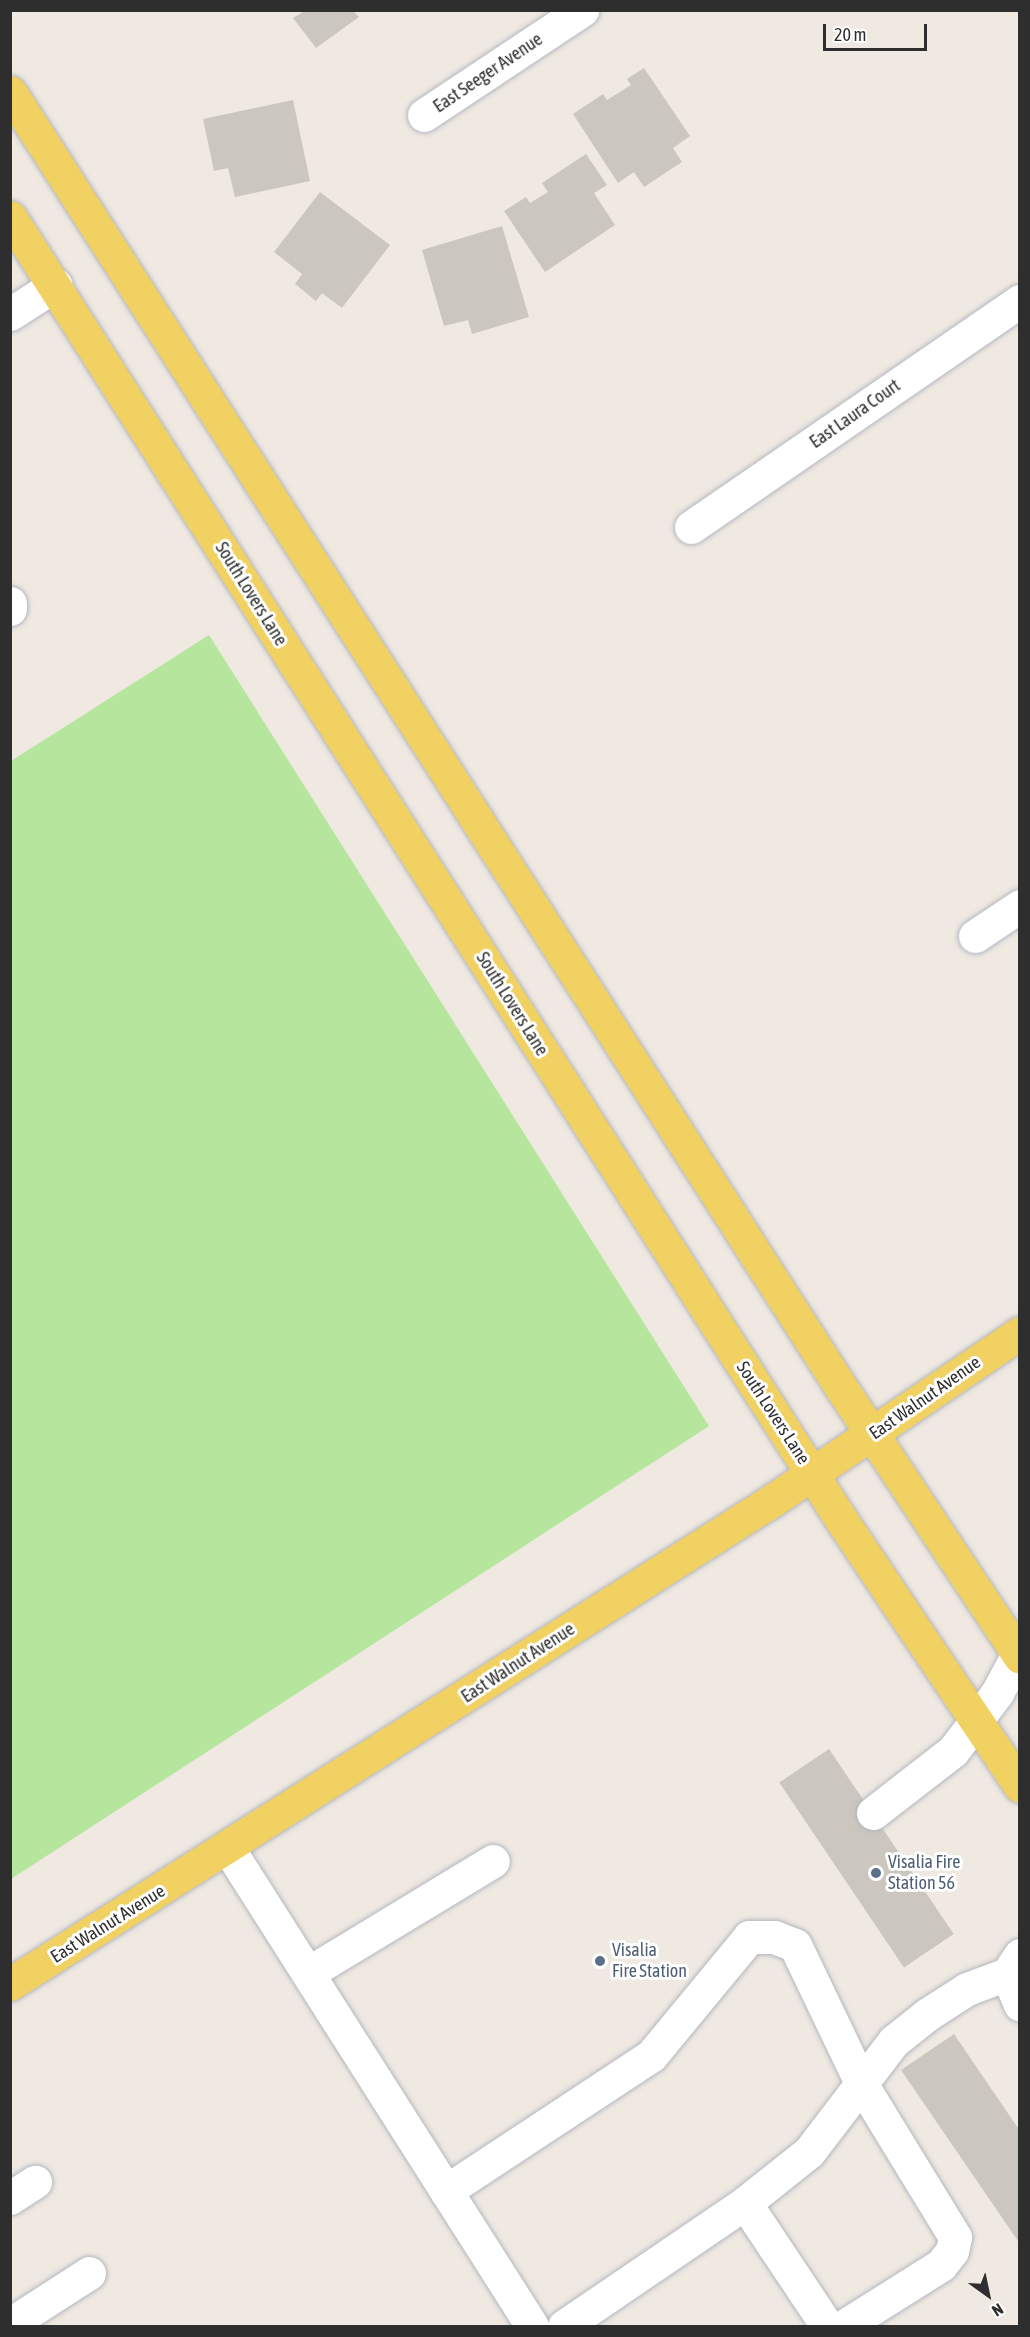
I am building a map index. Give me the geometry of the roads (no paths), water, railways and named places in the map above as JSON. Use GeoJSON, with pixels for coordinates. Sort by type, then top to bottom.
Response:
{"type":"FeatureCollection","features":[{"type":"Feature","properties":{"kind":"main road"},"geometry":{"type":"LineString","coordinates":[[10,92],[872,1435],[1019,1655]]}},
{"type":"Feature","properties":{"kind":"main road","name":"South Lovers Lane"},"geometry":{"type":"LineString","coordinates":[[10,217],[813,1475],[1020,1786]]}},
{"type":"Feature","properties":{"kind":"main road","name":"East Walnut Avenue"},"geometry":{"type":"LineString","coordinates":[[10,1984],[228,1848],[813,1475],[1020,1333]]}},
{"type":"Feature","properties":{"kind":"street","name":"East Seeger Avenue"},"geometry":{"type":"LineString","coordinates":[[424,115],[582,10]]}},
{"type":"Feature","properties":{"kind":"street"},"geometry":{"type":"LineString","coordinates":[[10,314],[55,285]]}},
{"type":"Feature","properties":{"kind":"street","name":"East Laura Court"},"geometry":{"type":"LineString","coordinates":[[691,527],[1020,301]]}},
{"type":"Feature","properties":{"kind":"street"},"geometry":{"type":"LineString","coordinates":[[975,936],[1020,906]]}},
{"type":"Feature","properties":{"kind":"street"},"geometry":{"type":"LineString","coordinates":[[873,1813],[953,1751],[976,1722],[1019,1655]]}},
{"type":"Feature","properties":{"kind":"street"},"geometry":{"type":"LineString","coordinates":[[228,1848],[532,2326]]}},
{"type":"Feature","properties":{"kind":"street"},"geometry":{"type":"LineString","coordinates":[[308,1973],[493,1861]]}},
{"type":"Feature","properties":{"kind":"street"},"geometry":{"type":"LineString","coordinates":[[446,2191],[651,2056],[749,1937],[774,1937],[795,1945],[862,2085],[955,2237],[952,2251],[941,2265],[844,2326]]}},
{"type":"Feature","properties":{"kind":"street"},"geometry":{"type":"LineString","coordinates":[[564,2326],[746,2203],[809,2152],[894,2041],[928,2014],[966,1989],[1013,1965],[1020,2004]]}},
{"type":"Feature","properties":{"kind":"street"},"geometry":{"type":"LineString","coordinates":[[746,2203],[826,2326]]}},
{"type":"Feature","properties":{"kind":"street"},"geometry":{"type":"LineString","coordinates":[[10,2324],[89,2273]]}},
{"type":"Feature","properties":{"kind":"place","name":"Visalia Fire Station 56"},"geometry":{"type":"Point","coordinates":[876,1873]}},
{"type":"Feature","properties":{"kind":"place","name":"Visalia Fire Station"},"geometry":{"type":"Point","coordinates":[600,1961]}}]}
